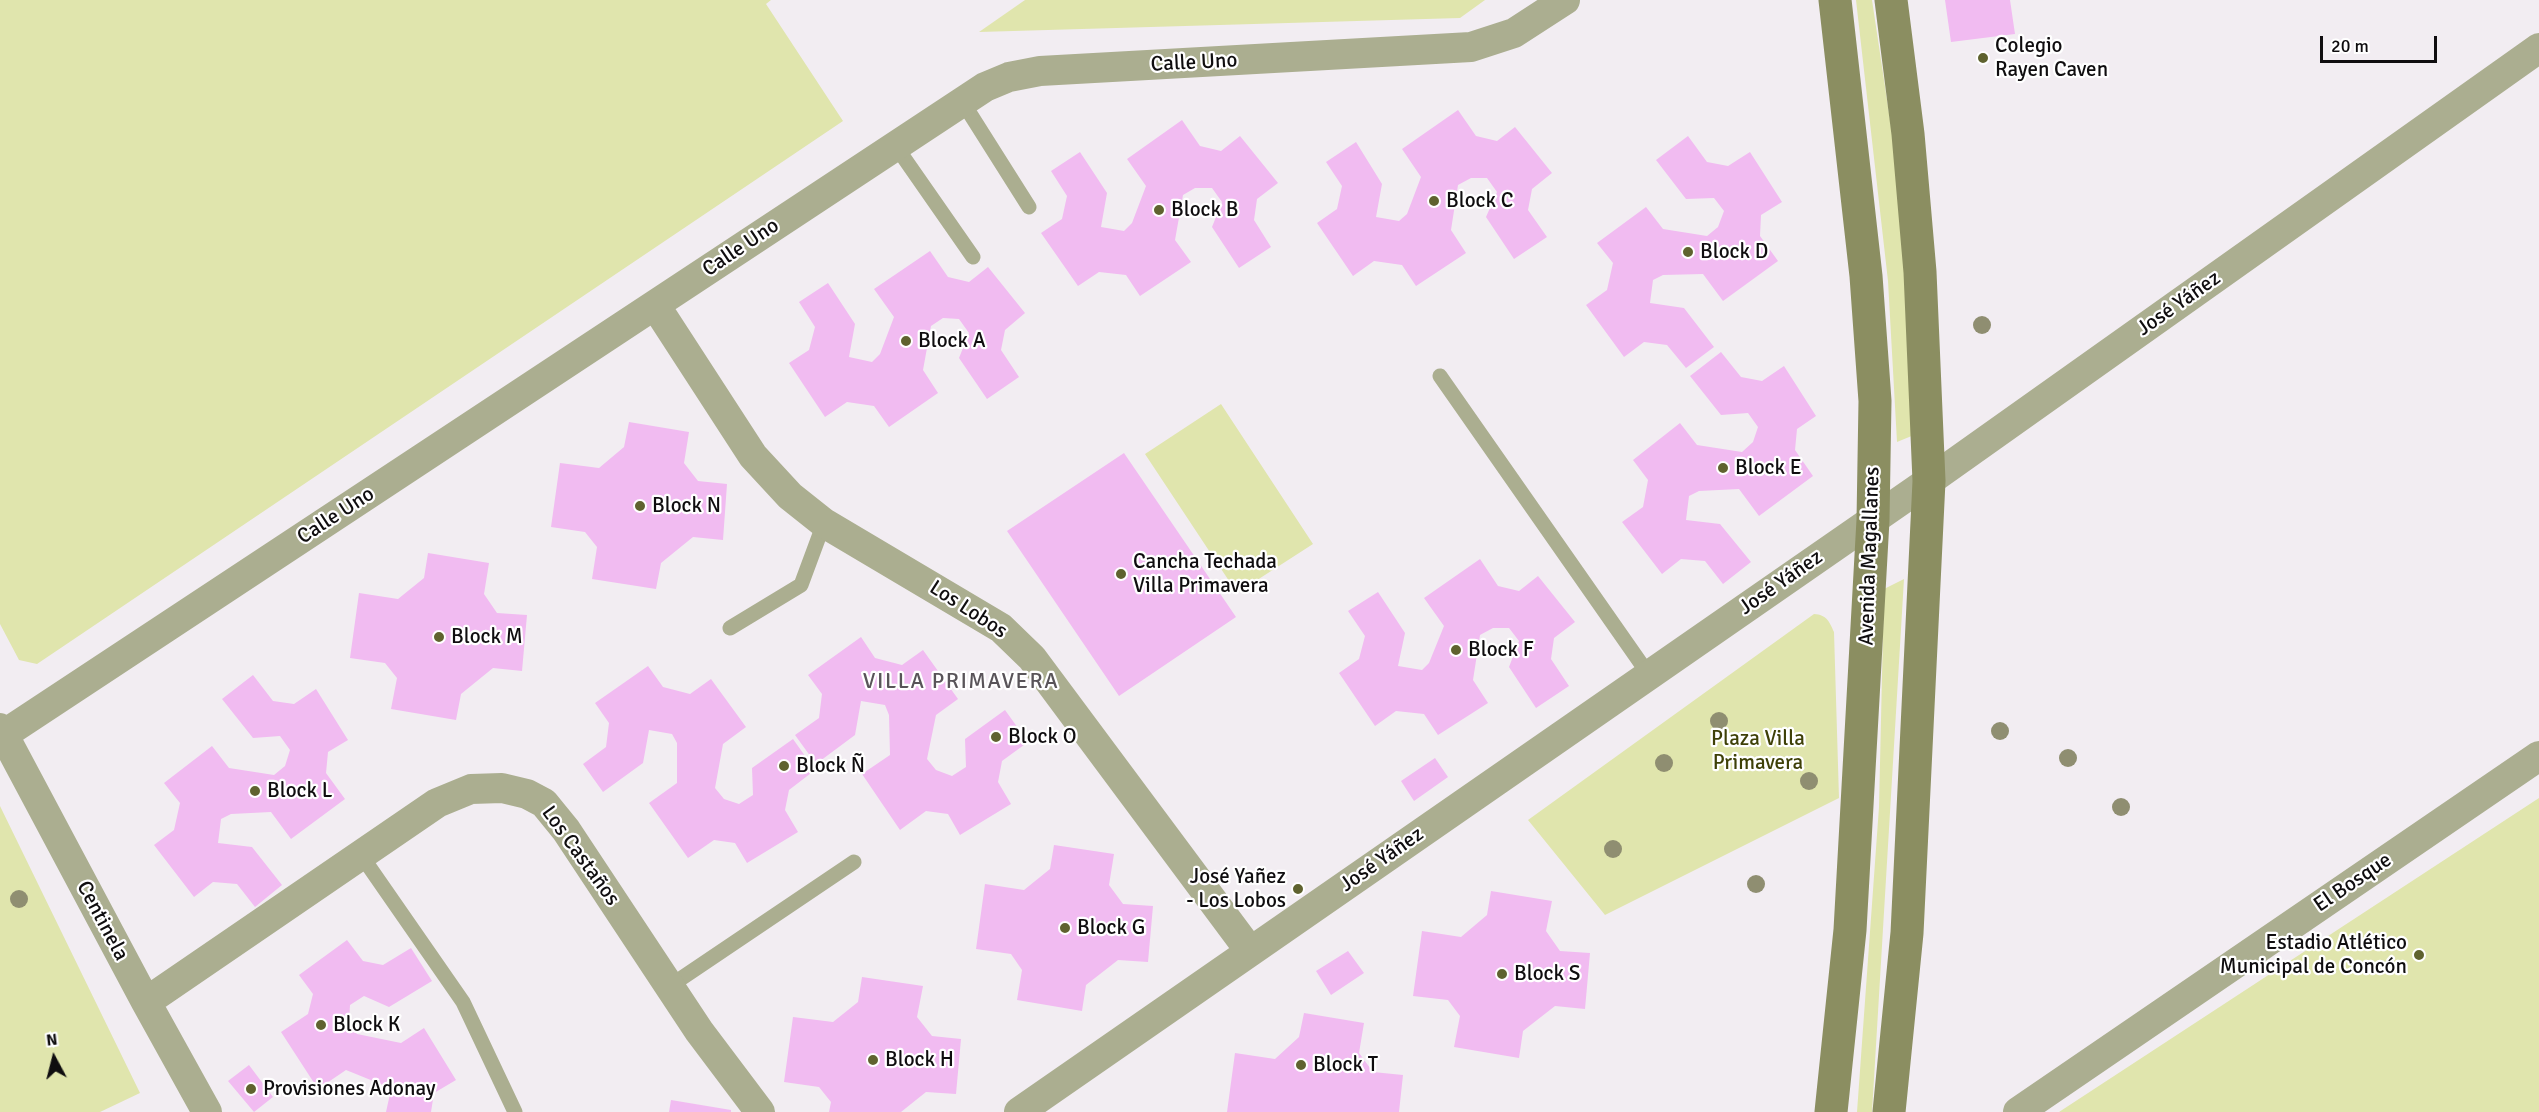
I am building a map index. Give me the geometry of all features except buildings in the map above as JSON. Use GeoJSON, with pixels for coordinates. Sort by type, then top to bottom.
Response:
{"type":"FeatureCollection","features":[{"type":"Feature","properties":{"kind":"main road","name":"Avenida Magallanes"},"geometry":{"type":"LineString","coordinates":[[1831,1112],[1850,930],[1873,520],[1875,401],[1866,276],[1835,0]]}},
{"type":"Feature","properties":{"kind":"main road"},"geometry":{"type":"LineString","coordinates":[[1889,1112],[1907,933],[1929,481],[1920,272],[1908,134],[1891,0]]}},
{"type":"Feature","properties":{"kind":"street","name":"Calle Uno"},"geometry":{"type":"LineString","coordinates":[[1,733],[985,87],[1009,77],[1040,71],[1471,47],[1514,33],[1565,0]]}},
{"type":"Feature","properties":{"kind":"street","name":"José Yáñez"},"geometry":{"type":"LineString","coordinates":[[1018,1112],[1929,481],[2539,48]]}},
{"type":"Feature","properties":{"kind":"street","name":"Los Lobos"},"geometry":{"type":"LineString","coordinates":[[655,305],[753,456],[790,496],[824,523],[1001,628],[1032,658],[1250,951]]}},
{"type":"Feature","properties":{"kind":"street","name":"Centinela"},"geometry":{"type":"LineString","coordinates":[[1,733],[207,1112]]}},
{"type":"Feature","properties":{"kind":"street","name":"El Bosque"},"geometry":{"type":"LineString","coordinates":[[2018,1112],[2539,756]]}},
{"type":"Feature","properties":{"kind":"street","name":"Los Castaños"},"geometry":{"type":"LineString","coordinates":[[146,1002],[437,803],[471,789],[502,788],[527,794],[544,803],[566,830],[699,1031],[760,1112]]}},
{"type":"Feature","properties":{"kind":"lane"},"geometry":{"type":"LineString","coordinates":[[962,101],[1029,207]]}},
{"type":"Feature","properties":{"kind":"lane"},"geometry":{"type":"LineString","coordinates":[[895,145],[973,257]]}},
{"type":"Feature","properties":{"kind":"lane"},"geometry":{"type":"LineString","coordinates":[[1440,376],[1649,675]]}},
{"type":"Feature","properties":{"kind":"lane"},"geometry":{"type":"LineString","coordinates":[[730,628],[801,585],[824,523]]}},
{"type":"Feature","properties":{"kind":"lane"},"geometry":{"type":"LineString","coordinates":[[361,855],[463,1002],[515,1112]]}},
{"type":"Feature","properties":{"kind":"lane"},"geometry":{"type":"LineString","coordinates":[[670,986],[854,862]]}},
{"type":"Feature","properties":{"kind":"green space"},"geometry":{"type":"Polygon","coordinates":[[[0,0],[771,0],[766,4],[843,121],[37,664],[19,660],[0,624],[0,0]]]}},
{"type":"Feature","properties":{"kind":"green space"},"geometry":{"type":"Polygon","coordinates":[[[1025,0],[1485,0],[1460,18],[979,32],[1025,0]]]}},
{"type":"Feature","properties":{"kind":"green space"},"geometry":{"type":"Polygon","coordinates":[[[1856,0],[1872,0],[1895,153],[1909,305],[1914,435],[1897,442],[1888,281],[1856,0]]]}},
{"type":"Feature","properties":{"kind":"green space"},"geometry":{"type":"Polygon","coordinates":[[[1221,404],[1313,544],[1237,593],[1145,454],[1221,404]]]}},
{"type":"Feature","properties":{"kind":"green space"},"geometry":{"type":"Polygon","coordinates":[[[1904,579],[1872,1112],[1857,1112],[1879,807],[1884,589],[1904,579]]]}},
{"type":"Feature","properties":{"kind":"green space","name":"Plaza Villa Primavera"},"geometry":{"type":"Polygon","coordinates":[[[1814,614],[1827,619],[1834,632],[1839,798],[1605,915],[1528,820],[1814,614]]]}},
{"type":"Feature","properties":{"kind":"green space","name":"Estadio Atlético Municipal de Concón"},"geometry":{"type":"Polygon","coordinates":[[[2539,798],[2539,1112],[2059,1112],[2539,798]]]}},
{"type":"Feature","properties":{"kind":"green space"},"geometry":{"type":"Polygon","coordinates":[[[0,806],[140,1093],[100,1112],[0,1112],[0,806]]]}},
{"type":"Feature","properties":{"kind":"place","name":"Colegio Rayen Caven"},"geometry":{"type":"Point","coordinates":[1983,58]}},
{"type":"Feature","properties":{"kind":"place","name":"Block C"},"geometry":{"type":"Point","coordinates":[1434,201]}},
{"type":"Feature","properties":{"kind":"place","name":"Block B"},"geometry":{"type":"Point","coordinates":[1159,210]}},
{"type":"Feature","properties":{"kind":"place","name":"Block D"},"geometry":{"type":"Point","coordinates":[1688,252]}},
{"type":"Feature","properties":{"kind":"place","name":"Block A"},"geometry":{"type":"Point","coordinates":[906,341]}},
{"type":"Feature","properties":{"kind":"place","name":"Block E"},"geometry":{"type":"Point","coordinates":[1723,468]}},
{"type":"Feature","properties":{"kind":"place","name":"Block N"},"geometry":{"type":"Point","coordinates":[640,506]}},
{"type":"Feature","properties":{"kind":"place","name":"Cancha Techada Villa Primavera"},"geometry":{"type":"Point","coordinates":[1121,574]}},
{"type":"Feature","properties":{"kind":"place","name":"Block M"},"geometry":{"type":"Point","coordinates":[439,637]}},
{"type":"Feature","properties":{"kind":"place","name":"Block F"},"geometry":{"type":"Point","coordinates":[1456,650]}},
{"type":"Feature","properties":{"kind":"place","name":"Block O"},"geometry":{"type":"Point","coordinates":[996,737]}},
{"type":"Feature","properties":{"kind":"place","name":"Block Ñ"},"geometry":{"type":"Point","coordinates":[784,766]}},
{"type":"Feature","properties":{"kind":"place","name":"Block L"},"geometry":{"type":"Point","coordinates":[255,791]}},
{"type":"Feature","properties":{"kind":"place","name":"José Yañez - Los Lobos"},"geometry":{"type":"Point","coordinates":[1298,889]}},
{"type":"Feature","properties":{"kind":"place","name":"Block G"},"geometry":{"type":"Point","coordinates":[1065,928]}},
{"type":"Feature","properties":{"kind":"place","name":"Estadio Atlético Municipal de Concón"},"geometry":{"type":"Point","coordinates":[2419,955]}},
{"type":"Feature","properties":{"kind":"place","name":"Block S"},"geometry":{"type":"Point","coordinates":[1502,974]}},
{"type":"Feature","properties":{"kind":"place","name":"Block K"},"geometry":{"type":"Point","coordinates":[321,1025]}},
{"type":"Feature","properties":{"kind":"place","name":"Block H"},"geometry":{"type":"Point","coordinates":[873,1060]}},
{"type":"Feature","properties":{"kind":"place","name":"Block T"},"geometry":{"type":"Point","coordinates":[1301,1065]}},
{"type":"Feature","properties":{"kind":"place","name":"Provisiones Adonay"},"geometry":{"type":"Point","coordinates":[251,1089]}},
{"type":"Feature","properties":{"kind":"district","name":"VILLA PRIMAVERA"},"geometry":{"type":"Point","coordinates":[961,682]}}]}
